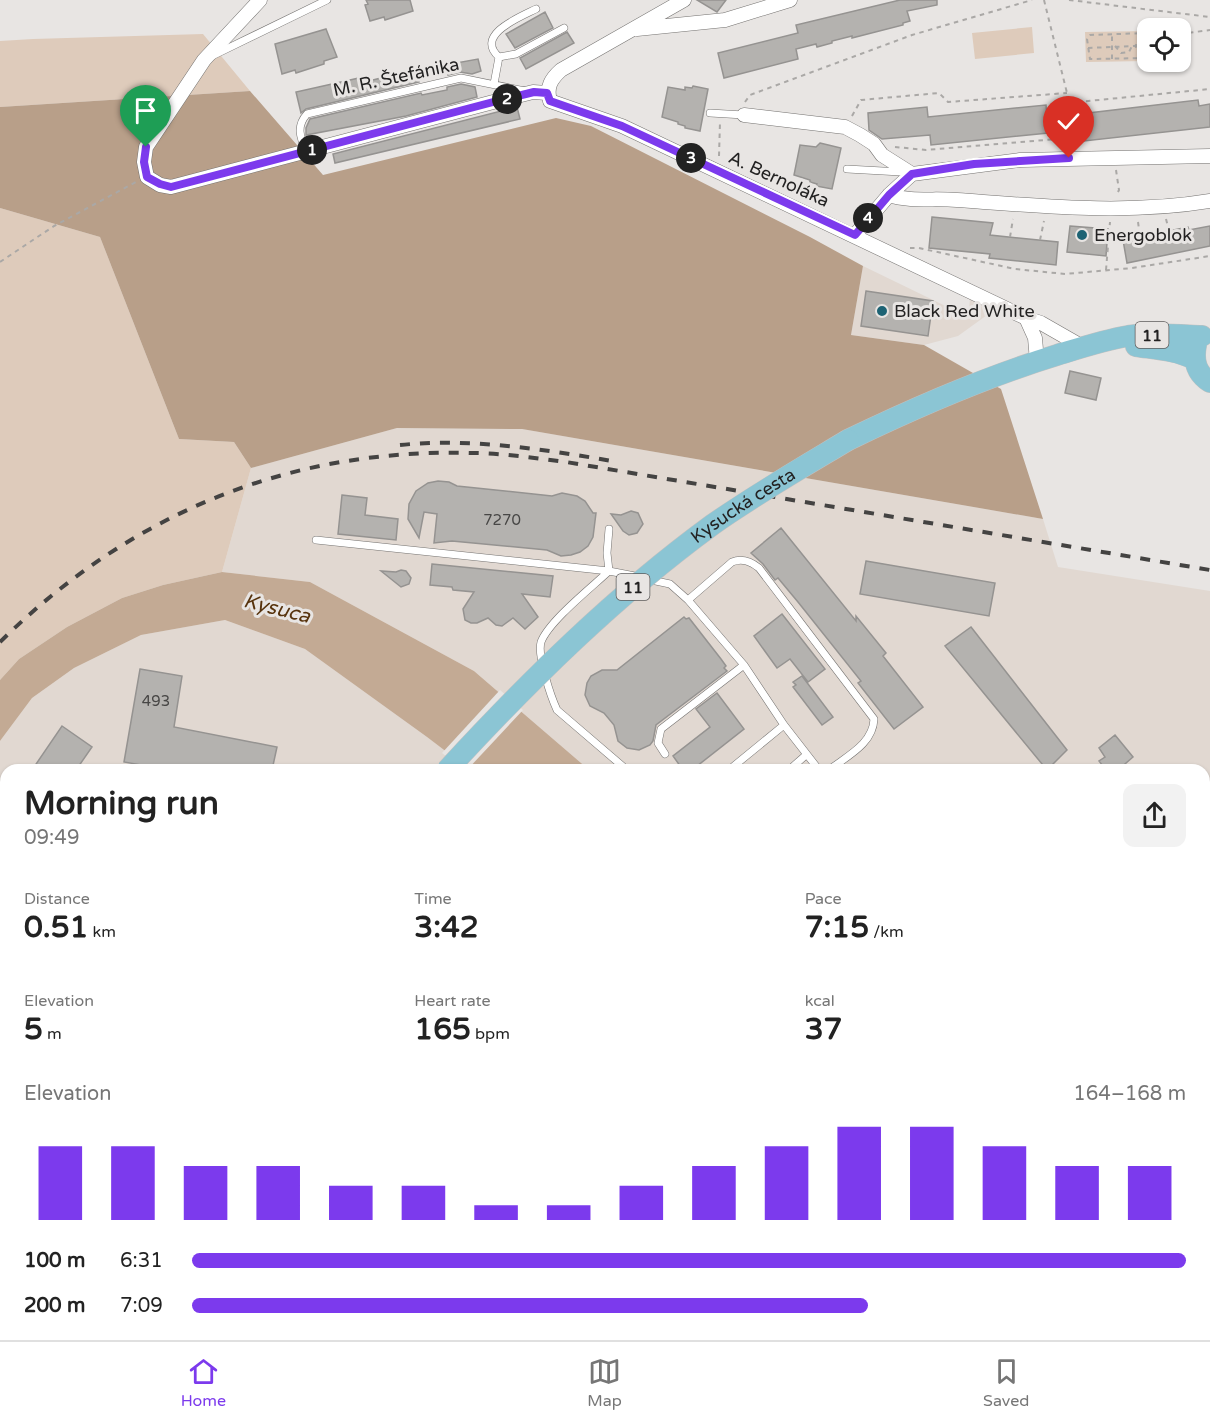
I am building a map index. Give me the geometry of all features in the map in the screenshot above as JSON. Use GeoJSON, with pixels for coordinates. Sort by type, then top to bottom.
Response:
{"type":"FeatureCollection","features":[{"type":"Feature","properties":{"kind":"main road","name":"Kysucká cesta"},"geometry":{"type":"LineString","coordinates":[[453,764],[529,683],[613,604],[663,562],[723,518],[848,440],[939,398],[1037,361],[1126,336],[1206,332]]}},
{"type":"Feature","properties":{"kind":"main road","name":"Kysucká cesta"},"geometry":{"type":"LineString","coordinates":[[1093,345],[1168,350],[1194,359],[1195,347],[1206,332]]}},
{"type":"Feature","properties":{"kind":"main road"},"geometry":{"type":"LineString","coordinates":[[1194,359],[1201,376],[1210,382]]}},
{"type":"Feature","properties":{"kind":"street"},"geometry":{"type":"LineString","coordinates":[[260,0],[204,60],[146,147],[144,162],[147,177],[171,187],[540,93],[561,70],[684,0]]}},
{"type":"Feature","properties":{"kind":"street"},"geometry":{"type":"LineString","coordinates":[[628,30],[724,20],[790,0]]}},
{"type":"Feature","properties":{"kind":"street","name":"A. Bernoláka"},"geometry":{"type":"LineString","coordinates":[[540,93],[550,101],[622,126],[1026,318],[1093,345]]}},
{"type":"Feature","properties":{"kind":"street"},"geometry":{"type":"LineString","coordinates":[[744,115],[845,127],[874,144],[882,155],[912,174]]}},
{"type":"Feature","properties":{"kind":"street"},"geometry":{"type":"LineString","coordinates":[[855,235],[889,195],[912,174],[974,164],[1069,158],[1210,156]]}},
{"type":"Feature","properties":{"kind":"street"},"geometry":{"type":"LineString","coordinates":[[889,195],[903,199],[943,199],[1047,206],[1171,208],[1210,201]]}},
{"type":"Feature","properties":{"kind":"street"},"geometry":{"type":"LineString","coordinates":[[1026,318],[1035,338],[1037,361]]}},
{"type":"Feature","properties":{"kind":"lane"},"geometry":{"type":"LineString","coordinates":[[204,60],[327,0]]}},
{"type":"Feature","properties":{"kind":"lane"},"geometry":{"type":"LineString","coordinates":[[536,9],[497,31],[491,44],[493,52],[499,57],[516,54],[564,27]]}},
{"type":"Feature","properties":{"kind":"lane"},"geometry":{"type":"LineString","coordinates":[[494,84],[499,57]]}},
{"type":"Feature","properties":{"kind":"lane","name":"M. R. Štefánika"},"geometry":{"type":"LineString","coordinates":[[306,152],[299,125],[307,114],[461,78],[540,93]]}},
{"type":"Feature","properties":{"kind":"lane"},"geometry":{"type":"LineString","coordinates":[[710,113],[744,115]]}},
{"type":"Feature","properties":{"kind":"lane"},"geometry":{"type":"LineString","coordinates":[[847,169],[894,170],[912,174]]}},
{"type":"Feature","properties":{"kind":"lane"},"geometry":{"type":"LineString","coordinates":[[609,529],[607,553],[609,571]]}},
{"type":"Feature","properties":{"kind":"lane"},"geometry":{"type":"LineString","coordinates":[[316,540],[609,571],[670,584],[688,600],[744,665],[784,725],[814,764]]}},
{"type":"Feature","properties":{"kind":"lane"},"geometry":{"type":"LineString","coordinates":[[688,600],[732,562],[745,560],[759,568],[874,719],[872,731],[862,745],[837,764]]}},
{"type":"Feature","properties":{"kind":"lane"},"geometry":{"type":"LineString","coordinates":[[609,571],[552,625],[542,640],[540,648],[551,697],[557,710],[620,764]]}},
{"type":"Feature","properties":{"kind":"lane"},"geometry":{"type":"LineString","coordinates":[[664,754],[658,743],[661,729],[744,665]]}},
{"type":"Feature","properties":{"kind":"lane"},"geometry":{"type":"LineString","coordinates":[[736,764],[784,725]]}},
{"type":"Feature","properties":{"kind":"lane"},"geometry":{"type":"LineString","coordinates":[[796,764],[806,755]]}},
{"type":"Feature","properties":{"kind":"path"},"geometry":{"type":"LineString","coordinates":[[744,115],[743,105],[750,95],[912,35],[1032,0]]}},
{"type":"Feature","properties":{"kind":"path"},"geometry":{"type":"LineString","coordinates":[[1044,0],[1067,93],[1069,158]]}},
{"type":"Feature","properties":{"kind":"path"},"geometry":{"type":"LineString","coordinates":[[1069,0],[1210,17]]}},
{"type":"Feature","properties":{"kind":"path"},"geometry":{"type":"LineString","coordinates":[[1191,33],[1210,30]]}},
{"type":"Feature","properties":{"kind":"path"},"geometry":{"type":"LineString","coordinates":[[1112,34],[1114,46],[1112,59]]}},
{"type":"Feature","properties":{"kind":"path"},"geometry":{"type":"LineString","coordinates":[[1137,34],[1089,35],[1088,48],[1090,59],[1137,59]]}},
{"type":"Feature","properties":{"kind":"path"},"geometry":{"type":"LineString","coordinates":[[1114,46],[1121,53],[1129,52],[1137,44]]}},
{"type":"Feature","properties":{"kind":"path"},"geometry":{"type":"LineString","coordinates":[[1088,48],[1134,46],[1137,48]]}},
{"type":"Feature","properties":{"kind":"path"},"geometry":{"type":"LineString","coordinates":[[1068,103],[1210,89]]}},
{"type":"Feature","properties":{"kind":"path"},"geometry":{"type":"LineString","coordinates":[[845,127],[861,100],[939,93],[948,102],[1067,93]]}},
{"type":"Feature","properties":{"kind":"path"},"geometry":{"type":"LineString","coordinates":[[718,170],[721,114]]}},
{"type":"Feature","properties":{"kind":"path"},"geometry":{"type":"LineString","coordinates":[[874,144],[926,150],[1069,138]]}},
{"type":"Feature","properties":{"kind":"path"},"geometry":{"type":"LineString","coordinates":[[1106,270],[1111,207],[1119,190],[1115,157]]}},
{"type":"Feature","properties":{"kind":"path"},"geometry":{"type":"LineString","coordinates":[[0,262],[54,226],[147,177]]}},
{"type":"Feature","properties":{"kind":"path"},"geometry":{"type":"LineString","coordinates":[[1010,237],[1015,204]]}},
{"type":"Feature","properties":{"kind":"path"},"geometry":{"type":"LineString","coordinates":[[1040,240],[1047,206]]}},
{"type":"Feature","properties":{"kind":"path"},"geometry":{"type":"LineString","coordinates":[[909,248],[919,248],[1016,269],[1065,274],[1210,256]]}},
{"type":"Feature","properties":{"kind":"shaded area"},"geometry":{"type":"Polygon","coordinates":[[[1032,27],[1034,53],[975,59],[972,33],[1032,27]]]}},
{"type":"Feature","properties":{"kind":"shaded area"},"geometry":{"type":"Polygon","coordinates":[[[1137,31],[1137,61],[1086,62],[1085,32],[1137,31]]]}},
{"type":"Feature","properties":{"kind":"shaded area"},"geometry":{"type":"Polygon","coordinates":[[[203,34],[250,91],[0,107],[0,41],[203,34]]]}},
{"type":"Feature","properties":{"kind":"shaded area"},"geometry":{"type":"Polygon","coordinates":[[[250,91],[323,175],[556,118],[591,126],[810,237],[863,266],[851,335],[924,345],[1001,389],[1043,519],[522,429],[397,428],[251,468],[234,442],[179,439],[100,237],[0,208],[0,107],[250,91]]]}},
{"type":"Feature","properties":{"kind":"shaded area"},"geometry":{"type":"Polygon","coordinates":[[[0,208],[100,237],[179,439],[234,442],[251,468],[222,572],[163,585],[122,598],[67,627],[19,659],[0,680],[0,208]]]}},
{"type":"Feature","properties":{"kind":"shaded area"},"geometry":{"type":"Polygon","coordinates":[[[863,266],[964,315],[969,310],[970,298],[994,310],[958,336],[924,345],[851,335],[863,266]]]}},
{"type":"Feature","properties":{"kind":"shaded area"},"geometry":{"type":"Polygon","coordinates":[[[397,428],[522,429],[1043,519],[1058,567],[1210,591],[1210,764],[582,764],[474,671],[310,582],[222,572],[251,468],[397,428]]]}},
{"type":"Feature","properties":{"kind":"shaded area"},"geometry":{"type":"Polygon","coordinates":[[[225,620],[305,649],[462,764],[0,764],[0,741],[32,698],[74,668],[141,635],[225,620]]]}},
{"type":"Feature","properties":{"kind":"water","name":"Kysuca"},"geometry":{"type":"Polygon","coordinates":[[[222,572],[310,582],[474,671],[582,764],[462,764],[305,649],[225,620],[141,635],[74,668],[32,698],[0,741],[0,680],[19,659],[67,627],[122,598],[163,585],[222,572]]]}},
{"type":"Feature","properties":{"kind":"pier"},"geometry":{"type":"Polygon","coordinates":[[[500,690],[523,710],[473,764],[456,764],[442,753],[500,690]]]}},
{"type":"Feature","properties":{"kind":"building"},"geometry":{"type":"Polygon","coordinates":[[[366,0],[410,0],[413,11],[385,20],[384,17],[370,21],[365,5],[368,4],[366,0]]]}},
{"type":"Feature","properties":{"kind":"building"},"geometry":{"type":"Polygon","coordinates":[[[697,0],[726,0],[717,12],[697,0]]]}},
{"type":"Feature","properties":{"kind":"building"},"geometry":{"type":"Polygon","coordinates":[[[900,0],[937,0],[937,5],[907,11],[910,21],[903,25],[832,41],[832,43],[817,47],[816,44],[796,49],[798,59],[724,78],[718,53],[798,33],[796,25],[900,0]]]}},
{"type":"Feature","properties":{"kind":"building"},"geometry":{"type":"Polygon","coordinates":[[[545,12],[553,28],[515,48],[506,34],[545,12]]]}},
{"type":"Feature","properties":{"kind":"building"},"geometry":{"type":"Polygon","coordinates":[[[326,29],[337,57],[296,73],[295,70],[282,74],[275,44],[326,29]]]}},
{"type":"Feature","properties":{"kind":"building"},"geometry":{"type":"Polygon","coordinates":[[[567,32],[574,43],[526,69],[520,58],[567,32]]]}},
{"type":"Feature","properties":{"kind":"building"},"geometry":{"type":"Polygon","coordinates":[[[478,59],[481,71],[472,74],[460,72],[448,75],[445,65],[478,59]]]}},
{"type":"Feature","properties":{"kind":"building"},"geometry":{"type":"Polygon","coordinates":[[[416,69],[419,82],[306,109],[301,113],[296,92],[368,76],[369,81],[416,69]]]}},
{"type":"Feature","properties":{"kind":"building"},"geometry":{"type":"Polygon","coordinates":[[[461,84],[475,87],[477,97],[406,116],[306,135],[310,119],[421,93],[422,95],[447,90],[447,87],[461,84]]]}},
{"type":"Feature","properties":{"kind":"building"},"geometry":{"type":"Polygon","coordinates":[[[693,86],[708,89],[700,131],[685,128],[678,122],[662,117],[668,87],[685,90],[685,87],[692,88],[693,86]]]}},
{"type":"Feature","properties":{"kind":"building"},"geometry":{"type":"Polygon","coordinates":[[[1198,100],[1199,106],[1210,104],[1210,127],[1084,141],[1080,114],[1198,100]]]}},
{"type":"Feature","properties":{"kind":"building"},"geometry":{"type":"Polygon","coordinates":[[[1046,105],[1048,133],[931,145],[930,135],[882,139],[869,130],[868,113],[927,107],[928,117],[1046,105]]]}},
{"type":"Feature","properties":{"kind":"building"},"geometry":{"type":"Polygon","coordinates":[[[517,107],[520,119],[335,163],[333,154],[517,107]]]}},
{"type":"Feature","properties":{"kind":"building"},"geometry":{"type":"Polygon","coordinates":[[[820,143],[841,148],[832,189],[816,186],[817,184],[810,180],[794,175],[800,145],[816,147],[820,143]]]}},
{"type":"Feature","properties":{"kind":"building"},"geometry":{"type":"Polygon","coordinates":[[[932,217],[993,223],[990,235],[1058,242],[1056,265],[989,258],[990,254],[929,248],[932,217]]]}},
{"type":"Feature","properties":{"kind":"building","name":"Energoblok"},"geometry":{"type":"Polygon","coordinates":[[[1070,226],[1108,229],[1106,256],[1067,252],[1070,226]]]}},
{"type":"Feature","properties":{"kind":"building"},"geometry":{"type":"Polygon","coordinates":[[[1210,226],[1210,246],[1127,263],[1123,240],[1188,227],[1189,230],[1210,226]]]}},
{"type":"Feature","properties":{"kind":"building"},"geometry":{"type":"Polygon","coordinates":[[[866,291],[933,301],[928,336],[861,326],[866,291]]]}},
{"type":"Feature","properties":{"kind":"building"},"geometry":{"type":"Polygon","coordinates":[[[1070,371],[1101,378],[1096,400],[1065,393],[1070,371]]]}},
{"type":"Feature","properties":{"kind":"building"},"geometry":{"type":"Polygon","coordinates":[[[449,482],[457,486],[552,496],[562,493],[577,496],[585,501],[593,513],[596,513],[593,537],[588,546],[580,552],[561,556],[547,550],[452,541],[434,543],[437,514],[424,512],[419,538],[408,519],[409,504],[416,491],[428,483],[449,482]]]}},
{"type":"Feature","properties":{"kind":"building"},"geometry":{"type":"Polygon","coordinates":[[[342,495],[367,498],[365,515],[398,519],[396,540],[338,534],[342,495]]]}},
{"type":"Feature","properties":{"kind":"building"},"geometry":{"type":"Polygon","coordinates":[[[631,511],[638,513],[643,524],[637,533],[629,535],[623,531],[611,514],[621,515],[631,511]]]}},
{"type":"Feature","properties":{"kind":"building"},"geometry":{"type":"Polygon","coordinates":[[[781,528],[856,621],[856,616],[886,653],[883,656],[923,707],[894,729],[858,683],[861,681],[798,602],[778,578],[775,580],[751,553],[781,528]]]}},
{"type":"Feature","properties":{"kind":"building"},"geometry":{"type":"Polygon","coordinates":[[[866,561],[995,583],[989,616],[860,594],[866,561]]]}},
{"type":"Feature","properties":{"kind":"building"},"geometry":{"type":"Polygon","coordinates":[[[432,564],[553,576],[550,597],[522,594],[538,617],[525,629],[513,618],[502,626],[496,625],[488,618],[471,623],[465,620],[463,609],[474,592],[430,585],[432,564]]]}},
{"type":"Feature","properties":{"kind":"building"},"geometry":{"type":"Polygon","coordinates":[[[381,571],[396,572],[406,571],[411,578],[409,584],[401,587],[381,571]]]}},
{"type":"Feature","properties":{"kind":"building"},"geometry":{"type":"Polygon","coordinates":[[[782,614],[825,669],[808,682],[790,659],[777,668],[754,636],[782,614]]]}},
{"type":"Feature","properties":{"kind":"building"},"geometry":{"type":"Polygon","coordinates":[[[684,617],[689,618],[721,659],[727,671],[656,725],[650,745],[639,750],[627,748],[618,741],[614,725],[604,713],[590,706],[585,695],[587,683],[591,676],[602,670],[617,670],[684,617]]]}},
{"type":"Feature","properties":{"kind":"building"},"geometry":{"type":"Polygon","coordinates":[[[971,627],[1067,750],[1053,764],[1042,764],[945,646],[971,627]]]}},
{"type":"Feature","properties":{"kind":"building"},"geometry":{"type":"Polygon","coordinates":[[[140,669],[182,676],[174,727],[277,747],[273,764],[135,764],[124,762],[140,669]]]}},
{"type":"Feature","properties":{"kind":"building"},"geometry":{"type":"Polygon","coordinates":[[[802,676],[833,717],[822,725],[793,687],[796,685],[793,682],[802,676]]]}},
{"type":"Feature","properties":{"kind":"building"},"geometry":{"type":"Polygon","coordinates":[[[717,693],[744,729],[700,764],[679,764],[673,756],[710,727],[696,709],[717,693]]]}},
{"type":"Feature","properties":{"kind":"building"},"geometry":{"type":"Polygon","coordinates":[[[62,726],[92,747],[80,764],[36,764],[62,726]]]}},
{"type":"Feature","properties":{"kind":"building"},"geometry":{"type":"Polygon","coordinates":[[[1115,735],[1133,757],[1125,764],[1101,764],[1099,761],[1105,757],[1099,748],[1115,735]]]}},
{"type":"Feature","properties":{"kind":"railway"},"geometry":{"type":"LineString","coordinates":[[400,445],[479,444],[533,449],[612,461]]}},
{"type":"Feature","properties":{"kind":"railway"},"geometry":{"type":"LineString","coordinates":[[0,642],[50,597],[103,558],[158,525],[216,498],[276,477],[338,462],[404,454],[483,453],[566,462],[1210,570]]}},
{"type":"Feature","properties":{"kind":"place","name":"Energoblok"},"geometry":{"type":"Point","coordinates":[1082,235]}},
{"type":"Feature","properties":{"kind":"place","name":"Black Red White"},"geometry":{"type":"Point","coordinates":[882,311]}},
{"type":"Feature","properties":{"kind":"route"},"geometry":{"type":"LineString","coordinates":[[146,147],[144,162],[147,177],[171,187],[497,101],[534,92],[547,93],[550,101],[622,126],[855,235],[889,195],[912,174],[974,164],[1069,158]]}}]}
